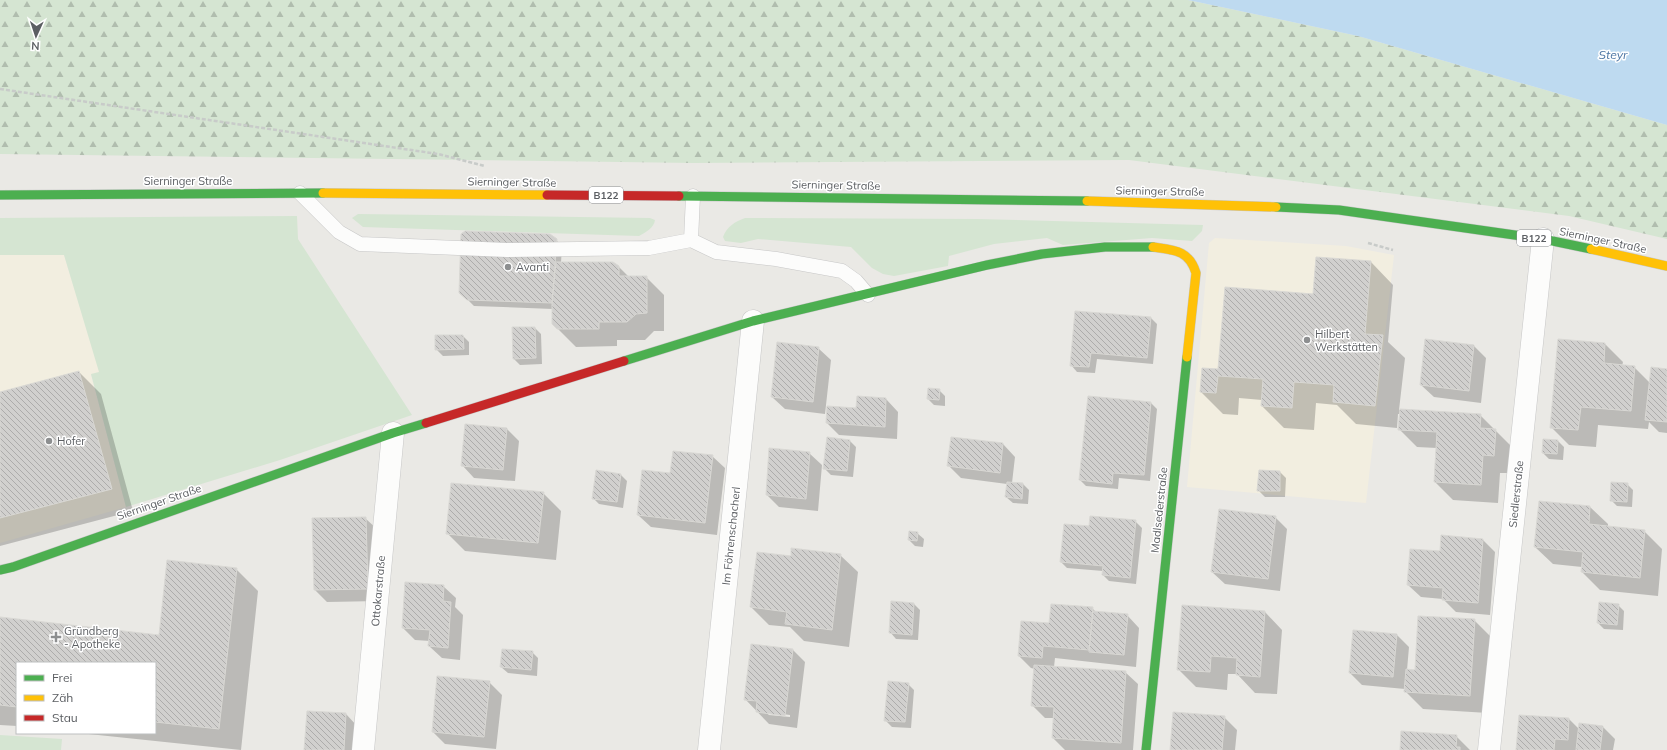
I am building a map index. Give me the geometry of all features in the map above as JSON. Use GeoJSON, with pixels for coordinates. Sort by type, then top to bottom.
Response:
{"type":"FeatureCollection","features":[{"type":"Feature","properties":{"kind":"street","name":"Sierninger Straße"},"geometry":{"type":"LineString","coordinates":[[0,195],[300,192],[999,199],[1212,204],[1338,210],[1543,239],[1667,266]]}},
{"type":"Feature","properties":{"kind":"street","name":"Siedlerstraße"},"geometry":{"type":"LineString","coordinates":[[1489,750],[1543,239]]}},
{"type":"Feature","properties":{"kind":"street","name":"Sierninger Straße"},"geometry":{"type":"LineString","coordinates":[[0,570],[13,567],[393,433],[753,321],[1042,254],[1104,247],[1150,247],[1169,249],[1185,254],[1193,263],[1196,273]]}},
{"type":"Feature","properties":{"kind":"street","name":"Madlsederstraße"},"geometry":{"type":"LineString","coordinates":[[1146,750],[1196,273]]}},
{"type":"Feature","properties":{"kind":"street","name":"Im Föhrenschacherl"},"geometry":{"type":"LineString","coordinates":[[709,750],[753,321]]}},
{"type":"Feature","properties":{"kind":"street","name":"Ottokarstraße"},"geometry":{"type":"LineString","coordinates":[[363,750],[393,433]]}},
{"type":"Feature","properties":{"kind":"lane"},"geometry":{"type":"LineString","coordinates":[[300,192],[339,232],[360,244],[507,250],[649,248],[691,240],[716,252],[776,259],[842,271],[856,281],[868,295]]}},
{"type":"Feature","properties":{"kind":"lane"},"geometry":{"type":"LineString","coordinates":[[691,240],[692,196]]}},
{"type":"Feature","properties":{"kind":"path"},"geometry":{"type":"LineString","coordinates":[[0,89],[438,154],[487,166]]}},
{"type":"Feature","properties":{"kind":"shaded area"},"geometry":{"type":"Polygon","coordinates":[[[1215,238],[1346,246],[1394,255],[1366,503],[1187,487],[1209,243],[1215,238]]]}},
{"type":"Feature","properties":{"kind":"shaded area"},"geometry":{"type":"Polygon","coordinates":[[[0,255],[64,255],[100,372],[91,375],[126,507],[0,543],[0,255]]]}},
{"type":"Feature","properties":{"kind":"green space"},"geometry":{"type":"Polygon","coordinates":[[[0,0],[1188,0],[1358,36],[1667,125],[1667,239],[1569,216],[1129,160],[694,163],[0,154],[0,0]]]}},
{"type":"Feature","properties":{"kind":"green space"},"geometry":{"type":"Polygon","coordinates":[[[358,214],[650,218],[655,220],[651,228],[639,236],[363,227],[352,218],[358,214]]]}},
{"type":"Feature","properties":{"kind":"green space"},"geometry":{"type":"Polygon","coordinates":[[[297,216],[298,239],[412,415],[280,460],[126,507],[91,374],[99,372],[64,255],[0,255],[0,218],[297,216]]]}},
{"type":"Feature","properties":{"kind":"green space"},"geometry":{"type":"Polygon","coordinates":[[[745,218],[977,219],[1203,225],[1202,231],[1192,241],[1152,238],[1063,245],[1047,238],[994,244],[949,256],[948,266],[894,276],[883,274],[872,268],[851,247],[758,239],[741,243],[725,241],[723,237],[729,227],[745,218]]]}},
{"type":"Feature","properties":{"kind":"green space"},"geometry":{"type":"Polygon","coordinates":[[[0,735],[62,739],[61,750],[0,750],[0,735]]]}},
{"type":"Feature","properties":{"kind":"water","name":"Steyr"},"geometry":{"type":"Polygon","coordinates":[[[1188,0],[1667,0],[1667,125],[1358,36],[1188,0]]]}},
{"type":"Feature","properties":{"kind":"building"},"geometry":{"type":"Polygon","coordinates":[[[465,231],[550,234],[557,239],[552,303],[467,300],[459,293],[461,234],[465,231]]]}},
{"type":"Feature","properties":{"kind":"building"},"geometry":{"type":"Polygon","coordinates":[[[1316,257],[1371,261],[1365,334],[1383,335],[1375,406],[1333,402],[1334,385],[1294,382],[1292,408],[1261,406],[1263,379],[1218,376],[1216,393],[1200,392],[1202,368],[1218,369],[1225,287],[1313,294],[1316,257]]]}},
{"type":"Feature","properties":{"kind":"building"},"geometry":{"type":"Polygon","coordinates":[[[556,262],[613,262],[619,266],[619,276],[647,276],[647,313],[636,314],[627,322],[599,322],[599,329],[557,329],[552,324],[552,303],[556,262]]]}},
{"type":"Feature","properties":{"kind":"building"},"geometry":{"type":"Polygon","coordinates":[[[1075,311],[1151,317],[1147,358],[1091,353],[1089,367],[1070,366],[1075,311]]]}},
{"type":"Feature","properties":{"kind":"building"},"geometry":{"type":"Polygon","coordinates":[[[512,327],[535,327],[536,358],[513,359],[512,327]]]}},
{"type":"Feature","properties":{"kind":"building"},"geometry":{"type":"Polygon","coordinates":[[[435,335],[463,335],[464,349],[435,350],[435,335]]]}},
{"type":"Feature","properties":{"kind":"building"},"geometry":{"type":"Polygon","coordinates":[[[1425,339],[1474,345],[1469,391],[1420,385],[1425,339]]]}},
{"type":"Feature","properties":{"kind":"building"},"geometry":{"type":"Polygon","coordinates":[[[1558,339],[1605,343],[1604,363],[1635,366],[1631,411],[1581,407],[1578,430],[1550,428],[1558,339]]]}},
{"type":"Feature","properties":{"kind":"building"},"geometry":{"type":"Polygon","coordinates":[[[777,342],[819,347],[813,402],[771,397],[777,342]]]}},
{"type":"Feature","properties":{"kind":"building"},"geometry":{"type":"Polygon","coordinates":[[[1651,367],[1667,369],[1667,422],[1645,420],[1651,367]]]}},
{"type":"Feature","properties":{"kind":"building","name":"Hofer"},"geometry":{"type":"Polygon","coordinates":[[[79,371],[112,489],[0,518],[0,392],[79,371]]]}},
{"type":"Feature","properties":{"kind":"building"},"geometry":{"type":"Polygon","coordinates":[[[928,388],[940,389],[939,400],[927,399],[928,388]]]}},
{"type":"Feature","properties":{"kind":"building"},"geometry":{"type":"Polygon","coordinates":[[[857,396],[886,398],[885,427],[826,423],[827,406],[856,408],[857,396]]]}},
{"type":"Feature","properties":{"kind":"building"},"geometry":{"type":"Polygon","coordinates":[[[1088,396],[1151,402],[1144,475],[1113,473],[1112,484],[1079,480],[1088,396]]]}},
{"type":"Feature","properties":{"kind":"building"},"geometry":{"type":"Polygon","coordinates":[[[1400,409],[1481,414],[1480,428],[1496,429],[1494,456],[1483,455],[1481,485],[1434,482],[1437,432],[1398,430],[1400,409]]]}},
{"type":"Feature","properties":{"kind":"building"},"geometry":{"type":"Polygon","coordinates":[[[465,424],[507,428],[503,470],[461,466],[465,424]]]}},
{"type":"Feature","properties":{"kind":"building"},"geometry":{"type":"Polygon","coordinates":[[[827,437],[850,440],[847,471],[823,469],[827,437]]]}},
{"type":"Feature","properties":{"kind":"building"},"geometry":{"type":"Polygon","coordinates":[[[951,437],[1003,443],[1000,473],[947,466],[951,437]]]}},
{"type":"Feature","properties":{"kind":"building"},"geometry":{"type":"Polygon","coordinates":[[[1543,439],[1558,440],[1557,454],[1542,453],[1543,439]]]}},
{"type":"Feature","properties":{"kind":"building"},"geometry":{"type":"Polygon","coordinates":[[[769,448],[810,452],[806,499],[766,495],[769,448]]]}},
{"type":"Feature","properties":{"kind":"building"},"geometry":{"type":"Polygon","coordinates":[[[673,451],[713,455],[705,523],[637,515],[642,470],[670,473],[673,451]]]}},
{"type":"Feature","properties":{"kind":"building"},"geometry":{"type":"Polygon","coordinates":[[[596,470],[621,474],[617,502],[592,499],[596,470]]]}},
{"type":"Feature","properties":{"kind":"building"},"geometry":{"type":"Polygon","coordinates":[[[1259,470],[1280,471],[1280,491],[1257,491],[1259,470]]]}},
{"type":"Feature","properties":{"kind":"building"},"geometry":{"type":"Polygon","coordinates":[[[1007,482],[1023,483],[1022,499],[1005,497],[1007,482]]]}},
{"type":"Feature","properties":{"kind":"building"},"geometry":{"type":"Polygon","coordinates":[[[1611,482],[1628,483],[1627,502],[1610,501],[1611,482]]]}},
{"type":"Feature","properties":{"kind":"building"},"geometry":{"type":"Polygon","coordinates":[[[451,483],[544,492],[538,543],[446,534],[451,483]]]}},
{"type":"Feature","properties":{"kind":"building"},"geometry":{"type":"Polygon","coordinates":[[[1539,501],[1590,506],[1589,524],[1645,530],[1640,578],[1581,572],[1583,552],[1534,547],[1539,501]]]}},
{"type":"Feature","properties":{"kind":"building"},"geometry":{"type":"Polygon","coordinates":[[[1219,509],[1276,516],[1268,579],[1211,572],[1219,509]]]}},
{"type":"Feature","properties":{"kind":"building"},"geometry":{"type":"Polygon","coordinates":[[[1090,516],[1136,520],[1130,578],[1102,575],[1103,566],[1060,562],[1064,524],[1089,526],[1090,516]]]}},
{"type":"Feature","properties":{"kind":"building"},"geometry":{"type":"Polygon","coordinates":[[[366,517],[368,589],[314,590],[312,518],[366,517]]]}},
{"type":"Feature","properties":{"kind":"building"},"geometry":{"type":"Polygon","coordinates":[[[909,531],[918,532],[917,541],[908,540],[909,531]]]}},
{"type":"Feature","properties":{"kind":"building"},"geometry":{"type":"Polygon","coordinates":[[[1441,535],[1483,539],[1478,603],[1442,600],[1443,588],[1407,585],[1410,549],[1440,551],[1441,535]]]}},
{"type":"Feature","properties":{"kind":"building"},"geometry":{"type":"Polygon","coordinates":[[[791,548],[841,554],[832,630],[785,624],[787,612],[750,607],[757,552],[791,556],[791,548]]]}},
{"type":"Feature","properties":{"kind":"building"},"geometry":{"type":"Polygon","coordinates":[[[167,560],[237,568],[219,729],[156,722],[156,662],[16,662],[16,707],[0,705],[0,617],[159,635],[167,560]]]}},
{"type":"Feature","properties":{"kind":"building"},"geometry":{"type":"Polygon","coordinates":[[[405,582],[444,585],[443,601],[451,602],[448,648],[428,646],[430,630],[402,628],[405,582]]]}},
{"type":"Feature","properties":{"kind":"building"},"geometry":{"type":"Polygon","coordinates":[[[891,601],[914,603],[912,635],[889,633],[891,601]]]}},
{"type":"Feature","properties":{"kind":"building"},"geometry":{"type":"Polygon","coordinates":[[[1599,602],[1619,604],[1617,625],[1597,623],[1599,602]]]}},
{"type":"Feature","properties":{"kind":"building"},"geometry":{"type":"Polygon","coordinates":[[[1051,604],[1093,607],[1089,650],[1043,646],[1042,658],[1018,656],[1021,621],[1049,623],[1051,604]]]}},
{"type":"Feature","properties":{"kind":"building"},"geometry":{"type":"Polygon","coordinates":[[[1182,605],[1265,611],[1260,677],[1236,675],[1237,658],[1211,656],[1210,672],[1177,670],[1182,605]]]}},
{"type":"Feature","properties":{"kind":"building"},"geometry":{"type":"Polygon","coordinates":[[[1093,611],[1128,614],[1124,655],[1089,652],[1093,611]]]}},
{"type":"Feature","properties":{"kind":"building"},"geometry":{"type":"Polygon","coordinates":[[[1418,616],[1475,619],[1470,696],[1404,692],[1406,669],[1415,670],[1418,616]]]}},
{"type":"Feature","properties":{"kind":"building"},"geometry":{"type":"Polygon","coordinates":[[[1353,630],[1397,634],[1393,677],[1349,673],[1353,630]]]}},
{"type":"Feature","properties":{"kind":"building"},"geometry":{"type":"Polygon","coordinates":[[[751,644],[793,649],[785,716],[756,712],[757,701],[744,700],[751,644]]]}},
{"type":"Feature","properties":{"kind":"building"},"geometry":{"type":"Polygon","coordinates":[[[502,649],[533,651],[531,670],[500,667],[502,649]]]}},
{"type":"Feature","properties":{"kind":"building"},"geometry":{"type":"Polygon","coordinates":[[[1034,665],[1126,671],[1121,743],[1052,738],[1054,707],[1031,706],[1034,665]]]}},
{"type":"Feature","properties":{"kind":"building"},"geometry":{"type":"Polygon","coordinates":[[[437,676],[490,681],[484,737],[432,732],[437,676]]]}},
{"type":"Feature","properties":{"kind":"building"},"geometry":{"type":"Polygon","coordinates":[[[888,681],[909,683],[905,722],[884,721],[888,681]]]}},
{"type":"Feature","properties":{"kind":"building"},"geometry":{"type":"Polygon","coordinates":[[[307,711],[346,713],[344,750],[304,750],[307,711]]]}},
{"type":"Feature","properties":{"kind":"building"},"geometry":{"type":"Polygon","coordinates":[[[1173,712],[1225,716],[1222,750],[1170,750],[1173,712]]]}},
{"type":"Feature","properties":{"kind":"building"},"geometry":{"type":"Polygon","coordinates":[[[1519,715],[1569,718],[1568,740],[1555,739],[1554,750],[1516,750],[1519,715]]]}},
{"type":"Feature","properties":{"kind":"building"},"geometry":{"type":"Polygon","coordinates":[[[1579,723],[1603,726],[1600,750],[1576,750],[1579,723]]]}},
{"type":"Feature","properties":{"kind":"building"},"geometry":{"type":"Polygon","coordinates":[[[1401,731],[1457,735],[1456,747],[1460,747],[1460,750],[1400,750],[1401,731]]]}},
{"type":"Feature","properties":{"kind":"traffic: fast"},"geometry":{"type":"LineString","coordinates":[[0,195],[323,193]]}},
{"type":"Feature","properties":{"kind":"traffic: fast"},"geometry":{"type":"LineString","coordinates":[[679,196],[1087,201]]}},
{"type":"Feature","properties":{"kind":"traffic: fast"},"geometry":{"type":"LineString","coordinates":[[1276,207],[1339,210],[1543,239],[1591,249]]}},
{"type":"Feature","properties":{"kind":"traffic: fast"},"geometry":{"type":"LineString","coordinates":[[624,361],[753,321],[987,265],[1042,254],[1105,247],[1153,247]]}},
{"type":"Feature","properties":{"kind":"traffic: fast"},"geometry":{"type":"LineString","coordinates":[[1146,750],[1187,357]]}},
{"type":"Feature","properties":{"kind":"traffic: fast"},"geometry":{"type":"LineString","coordinates":[[0,570],[13,567],[393,433],[426,423]]}},
{"type":"Feature","properties":{"kind":"traffic: slow"},"geometry":{"type":"LineString","coordinates":[[323,193],[547,195]]}},
{"type":"Feature","properties":{"kind":"traffic: slow"},"geometry":{"type":"LineString","coordinates":[[1087,201],[1276,207]]}},
{"type":"Feature","properties":{"kind":"traffic: slow"},"geometry":{"type":"LineString","coordinates":[[1153,247],[1174,250],[1185,255],[1193,265],[1196,273],[1187,357]]}},
{"type":"Feature","properties":{"kind":"traffic: slow"},"geometry":{"type":"LineString","coordinates":[[1591,249],[1667,266]]}},
{"type":"Feature","properties":{"kind":"traffic: jam"},"geometry":{"type":"LineString","coordinates":[[547,195],[679,196]]}},
{"type":"Feature","properties":{"kind":"traffic: jam"},"geometry":{"type":"LineString","coordinates":[[426,423],[624,361]]}},
{"type":"Feature","properties":{"kind":"place","name":"Avanti"},"geometry":{"type":"Point","coordinates":[508,267]}},
{"type":"Feature","properties":{"kind":"place","name":"Hilbert Werkstätten"},"geometry":{"type":"Point","coordinates":[1307,340]}},
{"type":"Feature","properties":{"kind":"place","name":"Hofer"},"geometry":{"type":"Point","coordinates":[49,441]}},
{"type":"Feature","properties":{"kind":"place","name":"Gründberg - Apotheke"},"geometry":{"type":"Point","coordinates":[56,637]}}]}
